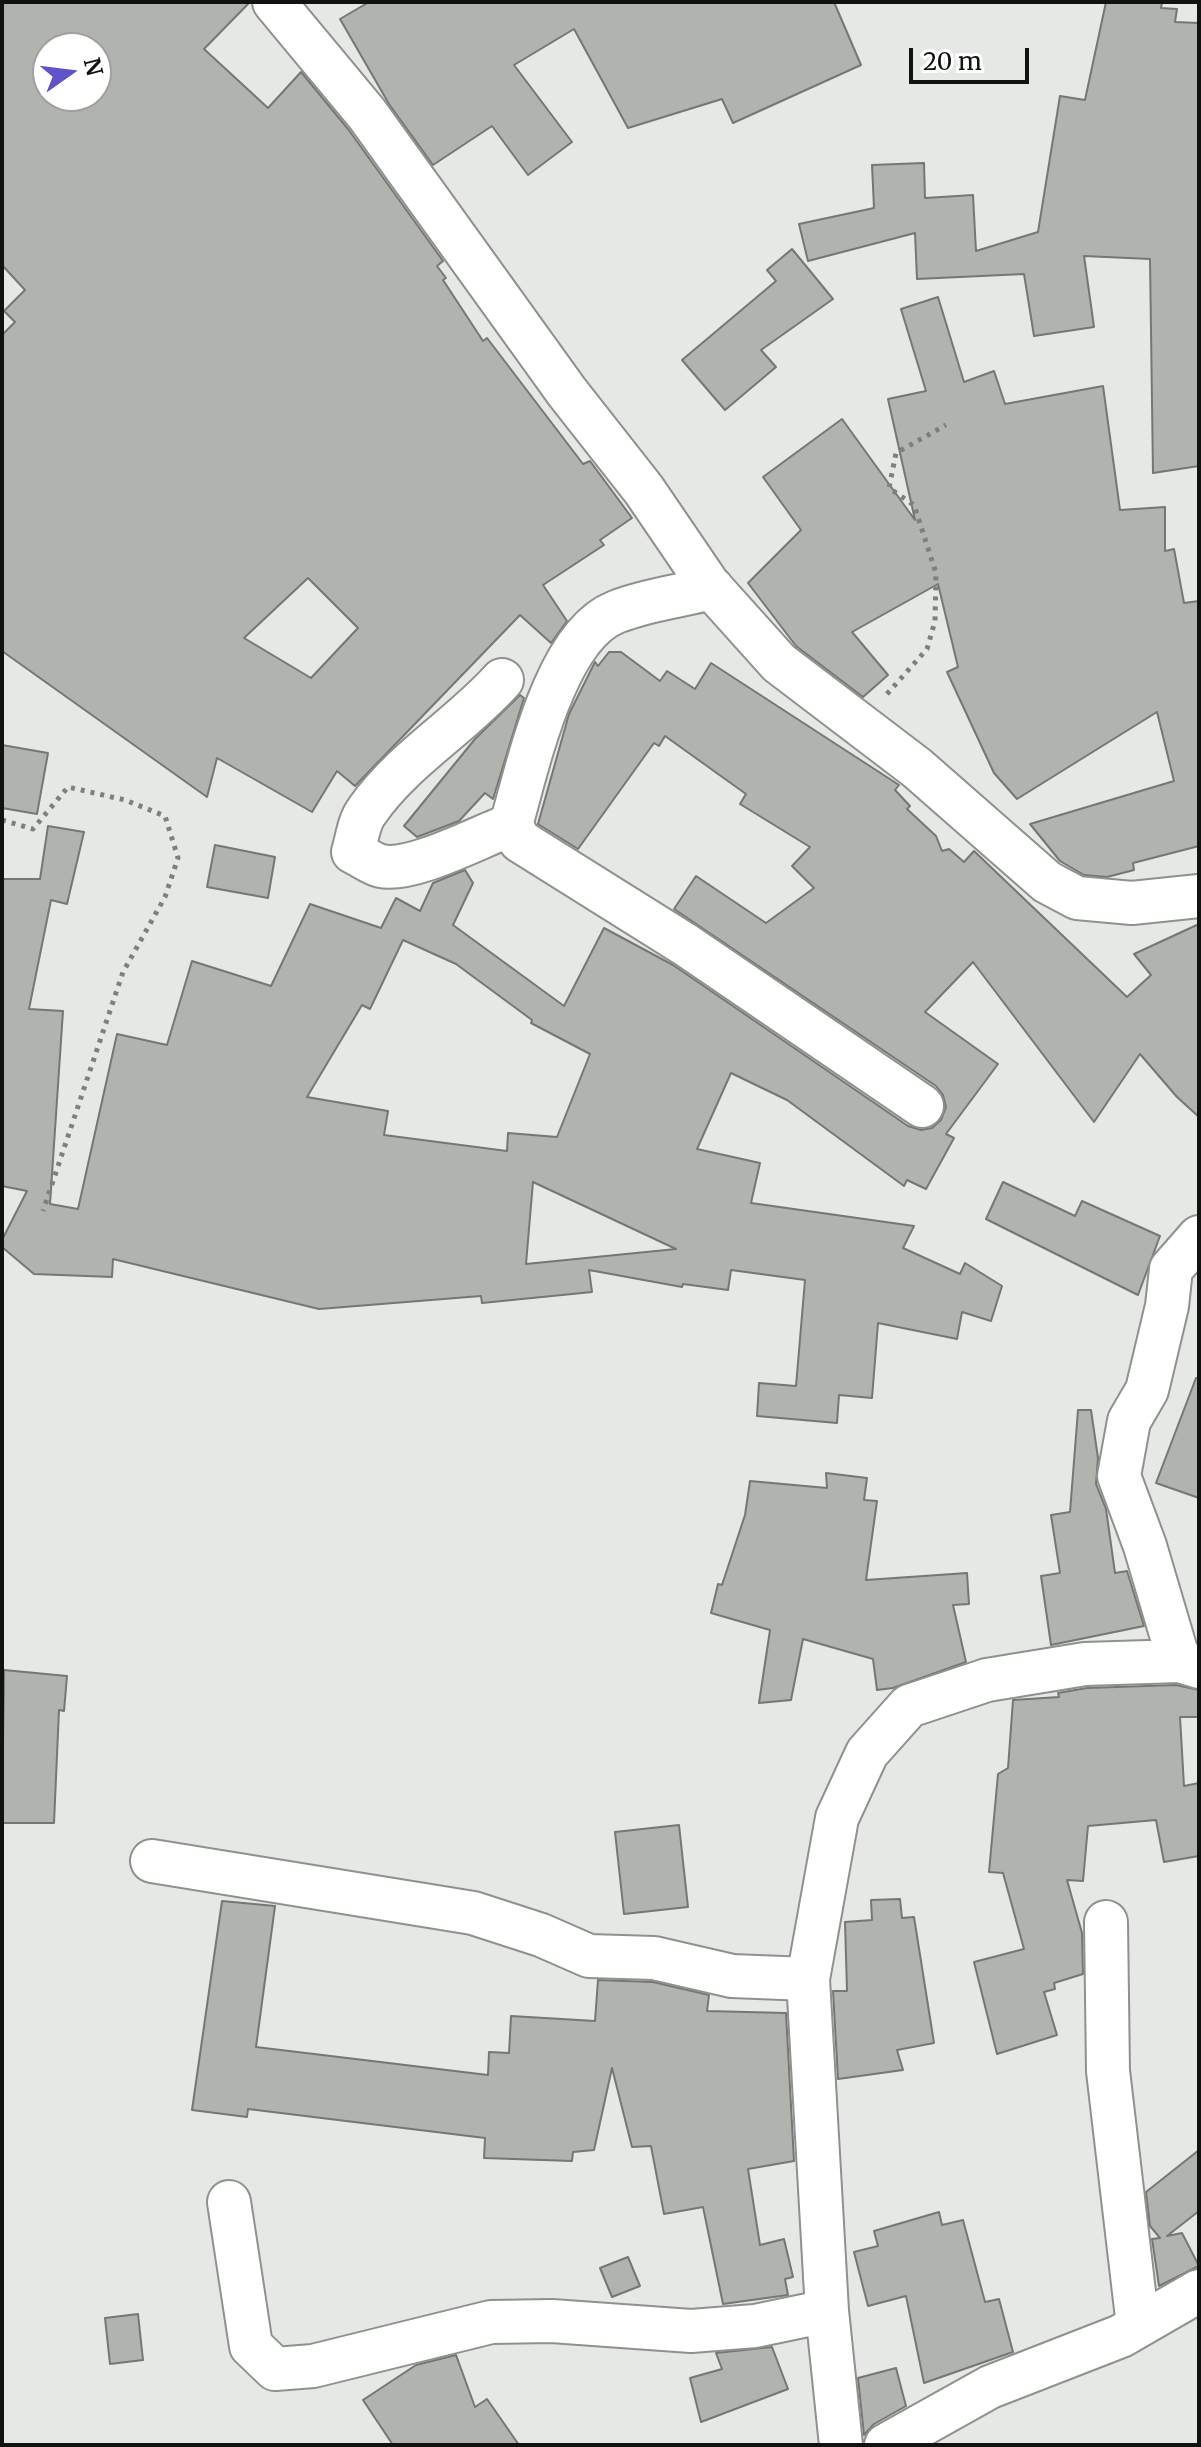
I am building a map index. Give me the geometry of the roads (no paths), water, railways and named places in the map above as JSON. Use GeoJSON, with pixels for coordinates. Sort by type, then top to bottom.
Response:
{"type":"FeatureCollection","features":[{"type":"Feature","properties":{"kind":"street"},"geometry":{"type":"LineString","coordinates":[[274,2],[358,103],[548,367],[644,490],[712,588],[779,663],[917,768],[1047,882],[1077,898],[1132,903],[1199,896]]}},
{"type":"Feature","properties":{"kind":"street"},"geometry":{"type":"LineString","coordinates":[[712,588],[615,612],[584,633],[558,676],[511,825],[520,841],[686,945],[922,1106]]}},
{"type":"Feature","properties":{"kind":"street"},"geometry":{"type":"LineString","coordinates":[[502,680],[477,708],[411,764],[365,812],[353,852],[382,867],[422,862],[472,838],[511,825]]}},
{"type":"Feature","properties":{"kind":"street"},"geometry":{"type":"LineString","coordinates":[[841,2445],[827,2311],[808,1979],[837,1818],[867,1753],[909,1706],[987,1680],[1085,1664],[1189,1664],[1119,1476],[1129,1421],[1147,1390],[1167,1306],[1171,1269],[1199,1237]]}},
{"type":"Feature","properties":{"kind":"street"},"geometry":{"type":"LineString","coordinates":[[152,1861],[473,1913],[541,1935],[589,1956],[654,1958],[732,1976],[808,1979]]}},
{"type":"Feature","properties":{"kind":"street"},"geometry":{"type":"LineString","coordinates":[[1106,1922],[1108,2071],[1138,2326]]}},
{"type":"Feature","properties":{"kind":"street"},"geometry":{"type":"LineString","coordinates":[[229,2202],[251,2346],[275,2369],[313,2366],[491,2322],[552,2321],[691,2331],[755,2326],[827,2311]]}},
{"type":"Feature","properties":{"kind":"street"},"geometry":{"type":"LineString","coordinates":[[886,2445],[990,2387],[1138,2326],[1199,2291]]}}]}
